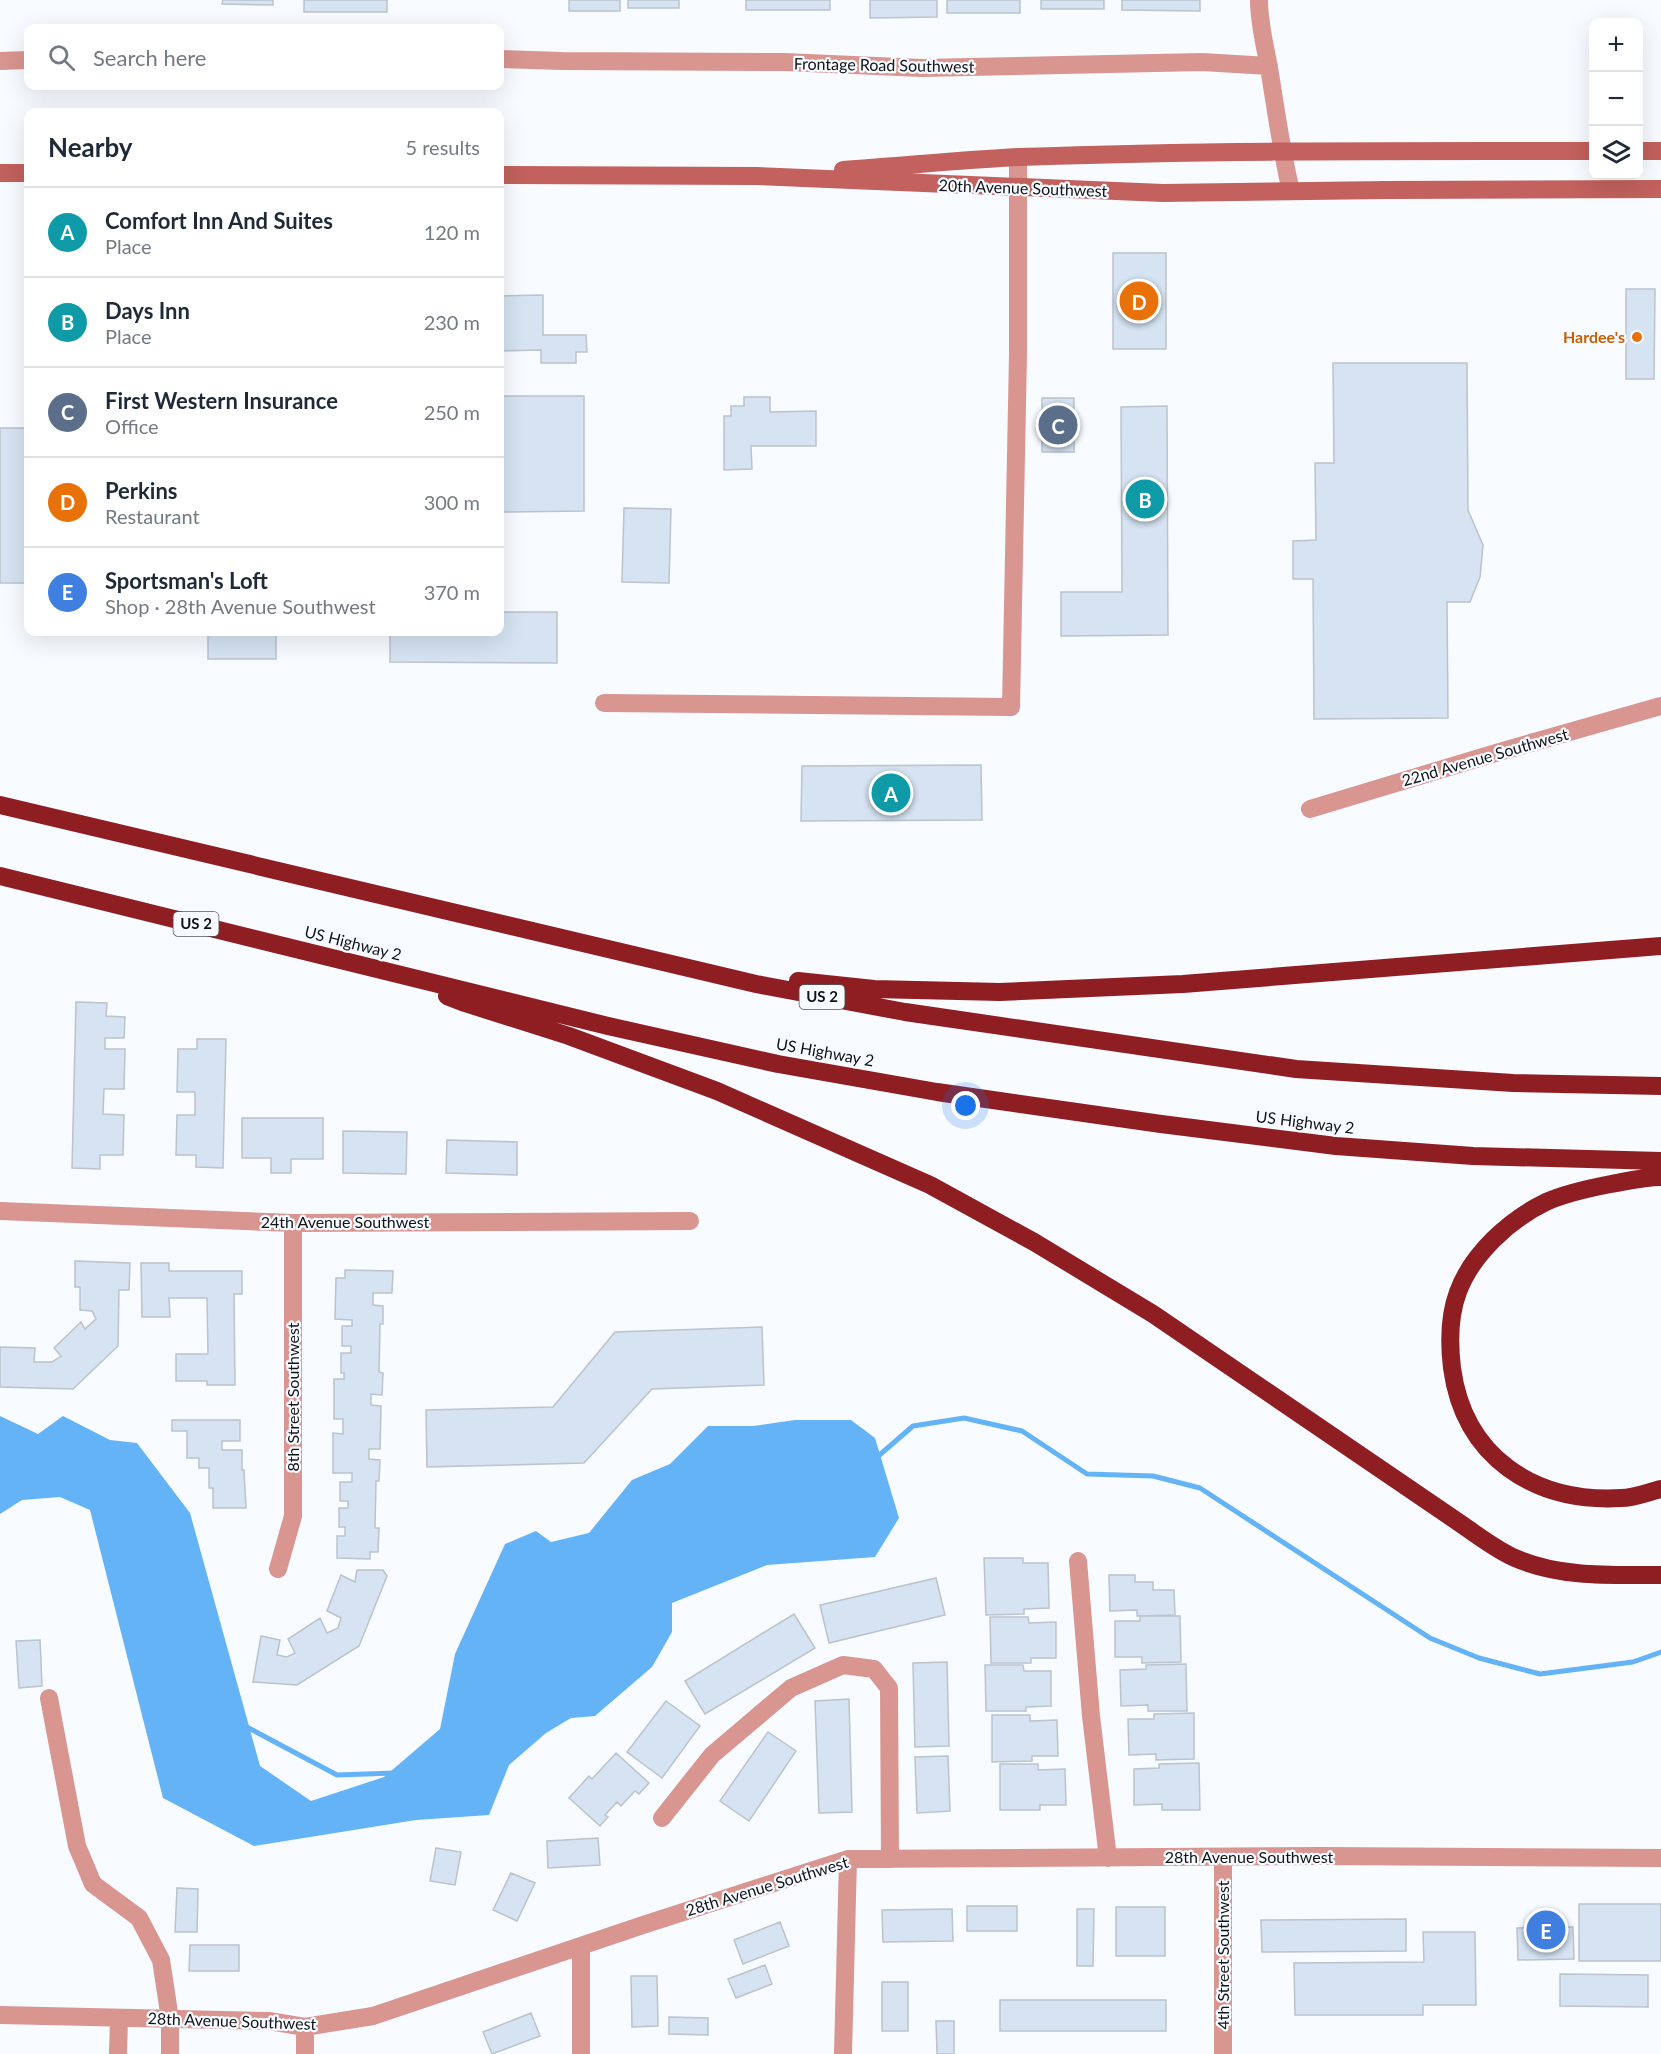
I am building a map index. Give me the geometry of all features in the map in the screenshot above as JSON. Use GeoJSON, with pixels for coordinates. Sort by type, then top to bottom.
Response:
{"type":"FeatureCollection","features":[{"type":"Feature","properties":{"kind":"highway","name":"US 2"},"geometry":{"type":"LineString","coordinates":[[0,805],[756,984],[905,1012],[1296,1069],[1513,1083],[1661,1086]]}},
{"type":"Feature","properties":{"kind":"highway","name":"US Highway 2"},"geometry":{"type":"LineString","coordinates":[[0,876],[608,1026],[778,1064],[938,1092],[1336,1146],[1473,1156],[1661,1161]]}},
{"type":"Feature","properties":{"kind":"highway"},"geometry":{"type":"LineString","coordinates":[[692,969],[874,990],[1000,992],[1183,984],[1661,946]]}},
{"type":"Feature","properties":{"kind":"highway"},"geometry":{"type":"LineString","coordinates":[[393,973],[465,1003],[569,1036],[717,1091],[930,1185],[1034,1242],[1134,1303],[1515,1558],[1554,1570],[1607,1575],[1661,1575]]}},
{"type":"Feature","properties":{"kind":"highway"},"geometry":{"type":"LineString","coordinates":[[1661,1177],[1646,1177],[1575,1192],[1546,1202],[1507,1228],[1467,1272],[1452,1312],[1450,1337],[1454,1383],[1467,1422],[1492,1456],[1503,1465],[1550,1489],[1592,1498],[1624,1498],[1661,1489]]}},
{"type":"Feature","properties":{"kind":"street"},"geometry":{"type":"LineString","coordinates":[[1259,0],[1259,19],[1291,191]]}},
{"type":"Feature","properties":{"kind":"street","name":"Frontage Road Southwest"},"geometry":{"type":"LineString","coordinates":[[504,59],[785,62],[922,68],[1202,62],[1269,66]]}},
{"type":"Feature","properties":{"kind":"street"},"geometry":{"type":"LineString","coordinates":[[0,61],[24,60]]}},
{"type":"Feature","properties":{"kind":"street","name":"20th Avenue Southwest"},"geometry":{"type":"LineString","coordinates":[[756,176],[1018,157],[1282,152],[1589,151]]}},
{"type":"Feature","properties":{"kind":"street"},"geometry":{"type":"LineString","coordinates":[[1643,151],[1661,151]]}},
{"type":"Feature","properties":{"kind":"street"},"geometry":{"type":"LineString","coordinates":[[604,703],[1011,707],[1018,157]]}},
{"type":"Feature","properties":{"kind":"street"},"geometry":{"type":"LineString","coordinates":[[0,173],[24,173]]}},
{"type":"Feature","properties":{"kind":"street","name":"20th Avenue Southwest"},"geometry":{"type":"LineString","coordinates":[[504,175],[756,176],[1163,194],[1661,189]]}},
{"type":"Feature","properties":{"kind":"street","name":"22nd Avenue Southwest"},"geometry":{"type":"LineString","coordinates":[[1310,809],[1661,706]]}},
{"type":"Feature","properties":{"kind":"street","name":"24th Avenue Southwest"},"geometry":{"type":"LineString","coordinates":[[0,1211],[293,1223],[690,1221]]}},
{"type":"Feature","properties":{"kind":"street","name":"8th Street Southwest"},"geometry":{"type":"LineString","coordinates":[[278,1569],[293,1516],[293,1223]]}},
{"type":"Feature","properties":{"kind":"street"},"geometry":{"type":"LineString","coordinates":[[1078,1561],[1091,1716],[1108,1858]]}},
{"type":"Feature","properties":{"kind":"street"},"geometry":{"type":"LineString","coordinates":[[662,1818],[712,1755],[791,1688],[843,1665],[873,1669],[889,1688],[890,1859]]}},
{"type":"Feature","properties":{"kind":"street"},"geometry":{"type":"LineString","coordinates":[[49,1698],[77,1846],[93,1884],[139,1918],[161,1960],[170,2019],[170,2054]]}},
{"type":"Feature","properties":{"kind":"street","name":"4th Street Southwest"},"geometry":{"type":"LineString","coordinates":[[1223,1857],[1223,2054]]}},
{"type":"Feature","properties":{"kind":"street","name":"28th Avenue Southwest"},"geometry":{"type":"LineString","coordinates":[[0,2015],[269,2021],[306,2027],[373,2016],[848,1859],[1661,1858]]}},
{"type":"Feature","properties":{"kind":"street"},"geometry":{"type":"LineString","coordinates":[[843,2054],[848,1859]]}},
{"type":"Feature","properties":{"kind":"street"},"geometry":{"type":"LineString","coordinates":[[581,2054],[582,1946]]}},
{"type":"Feature","properties":{"kind":"street"},"geometry":{"type":"LineString","coordinates":[[118,2018],[118,2054]]}},
{"type":"Feature","properties":{"kind":"street"},"geometry":{"type":"LineString","coordinates":[[305,2054],[306,2027]]}},
{"type":"Feature","properties":{"kind":"water"},"geometry":{"type":"Polygon","coordinates":[[[0,1416],[38,1434],[63,1416],[110,1440],[137,1443],[190,1513],[260,1766],[311,1801],[384,1777],[440,1729],[455,1654],[505,1544],[536,1531],[551,1542],[589,1533],[632,1480],[670,1464],[708,1426],[753,1426],[795,1420],[851,1420],[875,1438],[899,1518],[875,1557],[767,1565],[672,1603],[672,1632],[652,1667],[595,1716],[571,1718],[546,1733],[509,1765],[489,1815],[416,1820],[254,1846],[163,1798],[90,1510],[60,1497],[22,1500],[0,1514],[0,1416]]]}},
{"type":"Feature","properties":{"kind":"building"},"geometry":{"type":"Polygon","coordinates":[[[223,0],[273,0],[273,5],[222,4],[223,0]]]}},
{"type":"Feature","properties":{"kind":"building"},"geometry":{"type":"Polygon","coordinates":[[[304,0],[387,0],[387,12],[304,12],[304,0]]]}},
{"type":"Feature","properties":{"kind":"building"},"geometry":{"type":"Polygon","coordinates":[[[569,0],[620,0],[620,11],[569,11],[569,0]]]}},
{"type":"Feature","properties":{"kind":"building"},"geometry":{"type":"Polygon","coordinates":[[[628,0],[679,0],[679,8],[628,8],[628,0]]]}},
{"type":"Feature","properties":{"kind":"building"},"geometry":{"type":"Polygon","coordinates":[[[746,0],[830,0],[830,10],[746,10],[746,0]]]}},
{"type":"Feature","properties":{"kind":"building"},"geometry":{"type":"Polygon","coordinates":[[[870,0],[937,0],[937,17],[870,18],[870,0]]]}},
{"type":"Feature","properties":{"kind":"building"},"geometry":{"type":"Polygon","coordinates":[[[947,0],[1020,0],[1020,13],[947,13],[947,0]]]}},
{"type":"Feature","properties":{"kind":"building"},"geometry":{"type":"Polygon","coordinates":[[[1041,0],[1104,0],[1104,9],[1041,9],[1041,0]]]}},
{"type":"Feature","properties":{"kind":"building"},"geometry":{"type":"Polygon","coordinates":[[[1122,0],[1200,0],[1200,11],[1122,10],[1122,0]]]}},
{"type":"Feature","properties":{"kind":"building"},"geometry":{"type":"Polygon","coordinates":[[[1113,253],[1166,253],[1166,349],[1113,349],[1113,253]]]}},
{"type":"Feature","properties":{"kind":"building"},"geometry":{"type":"Polygon","coordinates":[[[1626,289],[1655,289],[1654,379],[1626,379],[1626,289]]]}},
{"type":"Feature","properties":{"kind":"building"},"geometry":{"type":"Polygon","coordinates":[[[543,295],[543,335],[586,335],[587,352],[576,352],[576,363],[541,363],[541,350],[504,351],[504,296],[543,295]]]}},
{"type":"Feature","properties":{"kind":"building"},"geometry":{"type":"Polygon","coordinates":[[[1333,363],[1467,363],[1468,510],[1483,545],[1480,577],[1470,602],[1447,602],[1448,718],[1314,719],[1313,579],[1293,579],[1293,541],[1316,540],[1315,463],[1334,463],[1333,363]]]}},
{"type":"Feature","properties":{"kind":"building"},"geometry":{"type":"Polygon","coordinates":[[[504,396],[584,396],[584,511],[504,512],[504,396]]]}},
{"type":"Feature","properties":{"kind":"building"},"geometry":{"type":"Polygon","coordinates":[[[744,397],[770,397],[770,412],[816,411],[816,446],[751,446],[752,469],[724,470],[724,416],[731,416],[731,406],[744,406],[744,397]]]}},
{"type":"Feature","properties":{"kind":"building"},"geometry":{"type":"Polygon","coordinates":[[[1042,398],[1074,398],[1074,452],[1042,452],[1042,398]]]}},
{"type":"Feature","properties":{"kind":"building"},"geometry":{"type":"Polygon","coordinates":[[[1167,406],[1168,635],[1061,636],[1061,592],[1122,592],[1121,407],[1167,406]]]}},
{"type":"Feature","properties":{"kind":"building"},"geometry":{"type":"Polygon","coordinates":[[[0,428],[24,428],[24,583],[0,583],[0,428]]]}},
{"type":"Feature","properties":{"kind":"building"},"geometry":{"type":"Polygon","coordinates":[[[624,508],[671,509],[669,583],[622,582],[624,508]]]}},
{"type":"Feature","properties":{"kind":"building"},"geometry":{"type":"Polygon","coordinates":[[[504,612],[557,612],[557,663],[390,662],[390,636],[504,636],[504,612]]]}},
{"type":"Feature","properties":{"kind":"building"},"geometry":{"type":"Polygon","coordinates":[[[208,636],[276,636],[276,659],[208,659],[208,636]]]}},
{"type":"Feature","properties":{"kind":"building"},"geometry":{"type":"Polygon","coordinates":[[[981,765],[982,820],[801,821],[802,766],[981,765]]]}},
{"type":"Feature","properties":{"kind":"building"},"geometry":{"type":"Polygon","coordinates":[[[76,1002],[107,1003],[106,1016],[125,1017],[124,1038],[105,1038],[105,1049],[125,1049],[124,1089],[104,1089],[103,1114],[124,1115],[123,1155],[100,1155],[100,1169],[72,1168],[76,1002]]]}},
{"type":"Feature","properties":{"kind":"building"},"geometry":{"type":"Polygon","coordinates":[[[197,1039],[226,1039],[223,1168],[196,1167],[196,1155],[176,1155],[177,1115],[195,1115],[195,1092],[177,1092],[178,1049],[197,1049],[197,1039]]]}},
{"type":"Feature","properties":{"kind":"building"},"geometry":{"type":"Polygon","coordinates":[[[242,1118],[323,1118],[323,1159],[291,1159],[291,1173],[271,1173],[271,1158],[242,1158],[242,1118]]]}},
{"type":"Feature","properties":{"kind":"building"},"geometry":{"type":"Polygon","coordinates":[[[343,1131],[407,1132],[406,1174],[343,1173],[343,1131]]]}},
{"type":"Feature","properties":{"kind":"building"},"geometry":{"type":"Polygon","coordinates":[[[447,1140],[517,1142],[517,1175],[446,1173],[447,1140]]]}},
{"type":"Feature","properties":{"kind":"building"},"geometry":{"type":"Polygon","coordinates":[[[75,1261],[130,1263],[129,1290],[119,1290],[118,1346],[73,1389],[0,1387],[0,1347],[35,1348],[34,1362],[52,1362],[61,1356],[54,1348],[81,1322],[85,1329],[96,1319],[92,1311],[80,1310],[80,1287],[75,1287],[75,1261]]]}},
{"type":"Feature","properties":{"kind":"building"},"geometry":{"type":"Polygon","coordinates":[[[141,1263],[169,1263],[169,1271],[242,1271],[242,1294],[234,1294],[235,1385],[207,1385],[207,1381],[176,1381],[176,1354],[208,1354],[207,1298],[169,1298],[170,1317],[142,1317],[141,1263]]]}},
{"type":"Feature","properties":{"kind":"building"},"geometry":{"type":"Polygon","coordinates":[[[345,1270],[393,1271],[392,1293],[373,1293],[373,1305],[383,1306],[383,1324],[380,1324],[379,1372],[383,1373],[382,1395],[371,1394],[371,1405],[381,1406],[380,1449],[369,1449],[369,1459],[380,1460],[379,1481],[376,1481],[375,1528],[379,1528],[378,1552],[370,1552],[370,1559],[337,1558],[337,1536],[345,1536],[345,1527],[339,1527],[339,1508],[348,1508],[348,1501],[340,1501],[340,1482],[352,1482],[352,1473],[333,1473],[333,1433],[343,1434],[343,1419],[334,1419],[334,1379],[344,1379],[344,1373],[341,1373],[341,1353],[351,1353],[351,1346],[342,1346],[342,1326],[352,1326],[352,1320],[335,1319],[336,1278],[345,1278],[345,1270]]]}},
{"type":"Feature","properties":{"kind":"building"},"geometry":{"type":"Polygon","coordinates":[[[762,1327],[764,1385],[652,1389],[584,1463],[427,1467],[426,1410],[553,1407],[615,1332],[762,1327]]]}},
{"type":"Feature","properties":{"kind":"building"},"geometry":{"type":"Polygon","coordinates":[[[172,1420],[240,1420],[240,1441],[222,1441],[222,1450],[242,1450],[246,1508],[213,1508],[213,1488],[209,1488],[209,1468],[199,1468],[199,1458],[187,1458],[187,1431],[172,1431],[172,1420]]]}},
{"type":"Feature","properties":{"kind":"building"},"geometry":{"type":"Polygon","coordinates":[[[984,1558],[1023,1558],[1023,1563],[1048,1563],[1049,1608],[1024,1609],[1024,1614],[986,1615],[984,1558]]]}},
{"type":"Feature","properties":{"kind":"building"},"geometry":{"type":"Polygon","coordinates":[[[357,1570],[383,1570],[387,1576],[359,1646],[297,1685],[253,1682],[261,1636],[280,1640],[277,1655],[287,1657],[295,1653],[288,1639],[320,1618],[327,1633],[338,1628],[341,1618],[327,1611],[341,1575],[355,1582],[357,1570]]]}},
{"type":"Feature","properties":{"kind":"building"},"geometry":{"type":"Polygon","coordinates":[[[1109,1575],[1135,1575],[1135,1582],[1153,1582],[1153,1590],[1174,1590],[1175,1615],[1137,1616],[1137,1610],[1110,1611],[1109,1575]]]}},
{"type":"Feature","properties":{"kind":"building"},"geometry":{"type":"Polygon","coordinates":[[[936,1578],[945,1615],[829,1643],[820,1605],[936,1578]]]}},
{"type":"Feature","properties":{"kind":"building"},"geometry":{"type":"Polygon","coordinates":[[[794,1614],[815,1648],[705,1714],[685,1681],[794,1614]]]}},
{"type":"Feature","properties":{"kind":"building"},"geometry":{"type":"Polygon","coordinates":[[[1140,1616],[1180,1616],[1181,1662],[1142,1663],[1142,1657],[1115,1657],[1115,1621],[1140,1621],[1140,1616]]]}},
{"type":"Feature","properties":{"kind":"building"},"geometry":{"type":"Polygon","coordinates":[[[990,1617],[1028,1617],[1029,1623],[1056,1622],[1056,1658],[1031,1658],[1031,1663],[991,1663],[990,1617]]]}},
{"type":"Feature","properties":{"kind":"building"},"geometry":{"type":"Polygon","coordinates":[[[40,1640],[42,1686],[19,1688],[16,1641],[40,1640]]]}},
{"type":"Feature","properties":{"kind":"building"},"geometry":{"type":"Polygon","coordinates":[[[947,1662],[949,1746],[915,1747],[913,1663],[947,1662]]]}},
{"type":"Feature","properties":{"kind":"building"},"geometry":{"type":"Polygon","coordinates":[[[1186,1664],[1187,1711],[1148,1711],[1148,1705],[1121,1706],[1120,1670],[1146,1669],[1146,1665],[1186,1664]]]}},
{"type":"Feature","properties":{"kind":"building"},"geometry":{"type":"Polygon","coordinates":[[[985,1665],[1023,1665],[1024,1671],[1051,1671],[1051,1706],[1026,1707],[1026,1711],[986,1711],[985,1665]]]}},
{"type":"Feature","properties":{"kind":"building"},"geometry":{"type":"Polygon","coordinates":[[[849,1699],[852,1812],[819,1813],[815,1701],[849,1699]]]}},
{"type":"Feature","properties":{"kind":"building"},"geometry":{"type":"Polygon","coordinates":[[[666,1701],[700,1726],[662,1778],[627,1752],[666,1701]]]}},
{"type":"Feature","properties":{"kind":"building"},"geometry":{"type":"Polygon","coordinates":[[[1194,1713],[1194,1759],[1156,1760],[1156,1754],[1129,1755],[1128,1719],[1154,1719],[1154,1714],[1194,1713]]]}},
{"type":"Feature","properties":{"kind":"building"},"geometry":{"type":"Polygon","coordinates":[[[992,1715],[1030,1715],[1030,1721],[1057,1720],[1058,1756],[1032,1756],[1032,1761],[992,1762],[992,1715]]]}},
{"type":"Feature","properties":{"kind":"building"},"geometry":{"type":"Polygon","coordinates":[[[768,1732],[796,1751],[749,1821],[720,1801],[768,1732]]]}},
{"type":"Feature","properties":{"kind":"building"},"geometry":{"type":"Polygon","coordinates":[[[616,1753],[649,1783],[639,1794],[635,1791],[621,1806],[617,1802],[605,1815],[608,1817],[600,1826],[569,1798],[589,1776],[592,1779],[616,1753]]]}},
{"type":"Feature","properties":{"kind":"building"},"geometry":{"type":"Polygon","coordinates":[[[948,1756],[950,1811],[917,1813],[915,1757],[948,1756]]]}},
{"type":"Feature","properties":{"kind":"building"},"geometry":{"type":"Polygon","coordinates":[[[1199,1763],[1200,1810],[1162,1810],[1162,1804],[1134,1805],[1134,1769],[1159,1768],[1159,1764],[1199,1763]]]}},
{"type":"Feature","properties":{"kind":"building"},"geometry":{"type":"Polygon","coordinates":[[[1000,1764],[1038,1764],[1038,1770],[1065,1769],[1066,1805],[1040,1805],[1040,1810],[1000,1810],[1000,1764]]]}},
{"type":"Feature","properties":{"kind":"building"},"geometry":{"type":"Polygon","coordinates":[[[598,1838],[600,1865],[548,1868],[547,1841],[598,1838]]]}},
{"type":"Feature","properties":{"kind":"building"},"geometry":{"type":"Polygon","coordinates":[[[436,1848],[461,1852],[455,1885],[430,1881],[436,1848]]]}},
{"type":"Feature","properties":{"kind":"building"},"geometry":{"type":"Polygon","coordinates":[[[511,1873],[535,1883],[517,1921],[493,1910],[511,1873]]]}},
{"type":"Feature","properties":{"kind":"building"},"geometry":{"type":"Polygon","coordinates":[[[177,1888],[198,1889],[197,1932],[175,1932],[177,1888]]]}},
{"type":"Feature","properties":{"kind":"building"},"geometry":{"type":"Polygon","coordinates":[[[1579,1904],[1661,1904],[1661,1961],[1579,1961],[1579,1904]]]}},
{"type":"Feature","properties":{"kind":"building"},"geometry":{"type":"Polygon","coordinates":[[[967,1906],[1017,1906],[1017,1931],[967,1931],[967,1906]]]}},
{"type":"Feature","properties":{"kind":"building"},"geometry":{"type":"Polygon","coordinates":[[[1116,1907],[1165,1907],[1165,1956],[1116,1956],[1116,1907]]]}},
{"type":"Feature","properties":{"kind":"building"},"geometry":{"type":"Polygon","coordinates":[[[952,1909],[953,1941],[883,1942],[882,1910],[952,1909]]]}},
{"type":"Feature","properties":{"kind":"building"},"geometry":{"type":"Polygon","coordinates":[[[1077,1909],[1094,1909],[1093,1966],[1077,1966],[1077,1909]]]}},
{"type":"Feature","properties":{"kind":"building"},"geometry":{"type":"Polygon","coordinates":[[[1406,1919],[1406,1951],[1262,1952],[1261,1920],[1406,1919]]]}},
{"type":"Feature","properties":{"kind":"building"},"geometry":{"type":"Polygon","coordinates":[[[780,1922],[789,1946],[743,1964],[734,1940],[780,1922]]]}},
{"type":"Feature","properties":{"kind":"building"},"geometry":{"type":"Polygon","coordinates":[[[1573,1927],[1574,1959],[1518,1960],[1517,1928],[1573,1927]]]}},
{"type":"Feature","properties":{"kind":"building"},"geometry":{"type":"Polygon","coordinates":[[[1423,1932],[1475,1932],[1476,2005],[1423,2005],[1423,2015],[1295,2015],[1294,1963],[1424,1962],[1423,1932]]]}},
{"type":"Feature","properties":{"kind":"building"},"geometry":{"type":"Polygon","coordinates":[[[190,1945],[239,1945],[239,1971],[189,1971],[190,1945]]]}},
{"type":"Feature","properties":{"kind":"building"},"geometry":{"type":"Polygon","coordinates":[[[765,1965],[772,1984],[736,1998],[728,1979],[765,1965]]]}},
{"type":"Feature","properties":{"kind":"building"},"geometry":{"type":"Polygon","coordinates":[[[1560,1974],[1648,1975],[1648,2007],[1560,2006],[1560,1974]]]}},
{"type":"Feature","properties":{"kind":"building"},"geometry":{"type":"Polygon","coordinates":[[[631,1976],[657,1976],[658,2026],[632,2027],[631,1976]]]}},
{"type":"Feature","properties":{"kind":"building"},"geometry":{"type":"Polygon","coordinates":[[[882,1982],[908,1982],[908,2031],[882,2031],[882,1982]]]}},
{"type":"Feature","properties":{"kind":"building"},"geometry":{"type":"Polygon","coordinates":[[[1000,2000],[1166,2000],[1166,2031],[1000,2031],[1000,2000]]]}},
{"type":"Feature","properties":{"kind":"building"},"geometry":{"type":"Polygon","coordinates":[[[531,2013],[540,2036],[492,2054],[483,2032],[531,2013]]]}},
{"type":"Feature","properties":{"kind":"building"},"geometry":{"type":"Polygon","coordinates":[[[669,2017],[708,2018],[708,2035],[669,2034],[669,2017]]]}},
{"type":"Feature","properties":{"kind":"building"},"geometry":{"type":"Polygon","coordinates":[[[936,2021],[954,2021],[954,2054],[937,2054],[936,2021]]]}},
{"type":"Feature","properties":{"kind":"waterway"},"geometry":{"type":"LineString","coordinates":[[876,1458],[913,1426],[964,1418],[1022,1431],[1087,1474],[1153,1476],[1200,1488],[1430,1638],[1479,1658],[1540,1674],[1633,1662],[1661,1652]]}},
{"type":"Feature","properties":{"kind":"waterway"},"geometry":{"type":"LineString","coordinates":[[243,1725],[337,1775],[395,1773]]}},
{"type":"Feature","properties":{"kind":"place","name":"Perkins"},"geometry":{"type":"Point","coordinates":[1139,301]}},
{"type":"Feature","properties":{"kind":"place","name":"Hardee's"},"geometry":{"type":"Point","coordinates":[1637,337]}},
{"type":"Feature","properties":{"kind":"place","name":"First Western Insurance"},"geometry":{"type":"Point","coordinates":[1058,425]}},
{"type":"Feature","properties":{"kind":"place","name":"Days Inn"},"geometry":{"type":"Point","coordinates":[1145,499]}},
{"type":"Feature","properties":{"kind":"place","name":"Comfort Inn And Suites"},"geometry":{"type":"Point","coordinates":[891,793]}},
{"type":"Feature","properties":{"kind":"place","name":"Sportsman's Loft"},"geometry":{"type":"Point","coordinates":[1546,1930]}}]}
